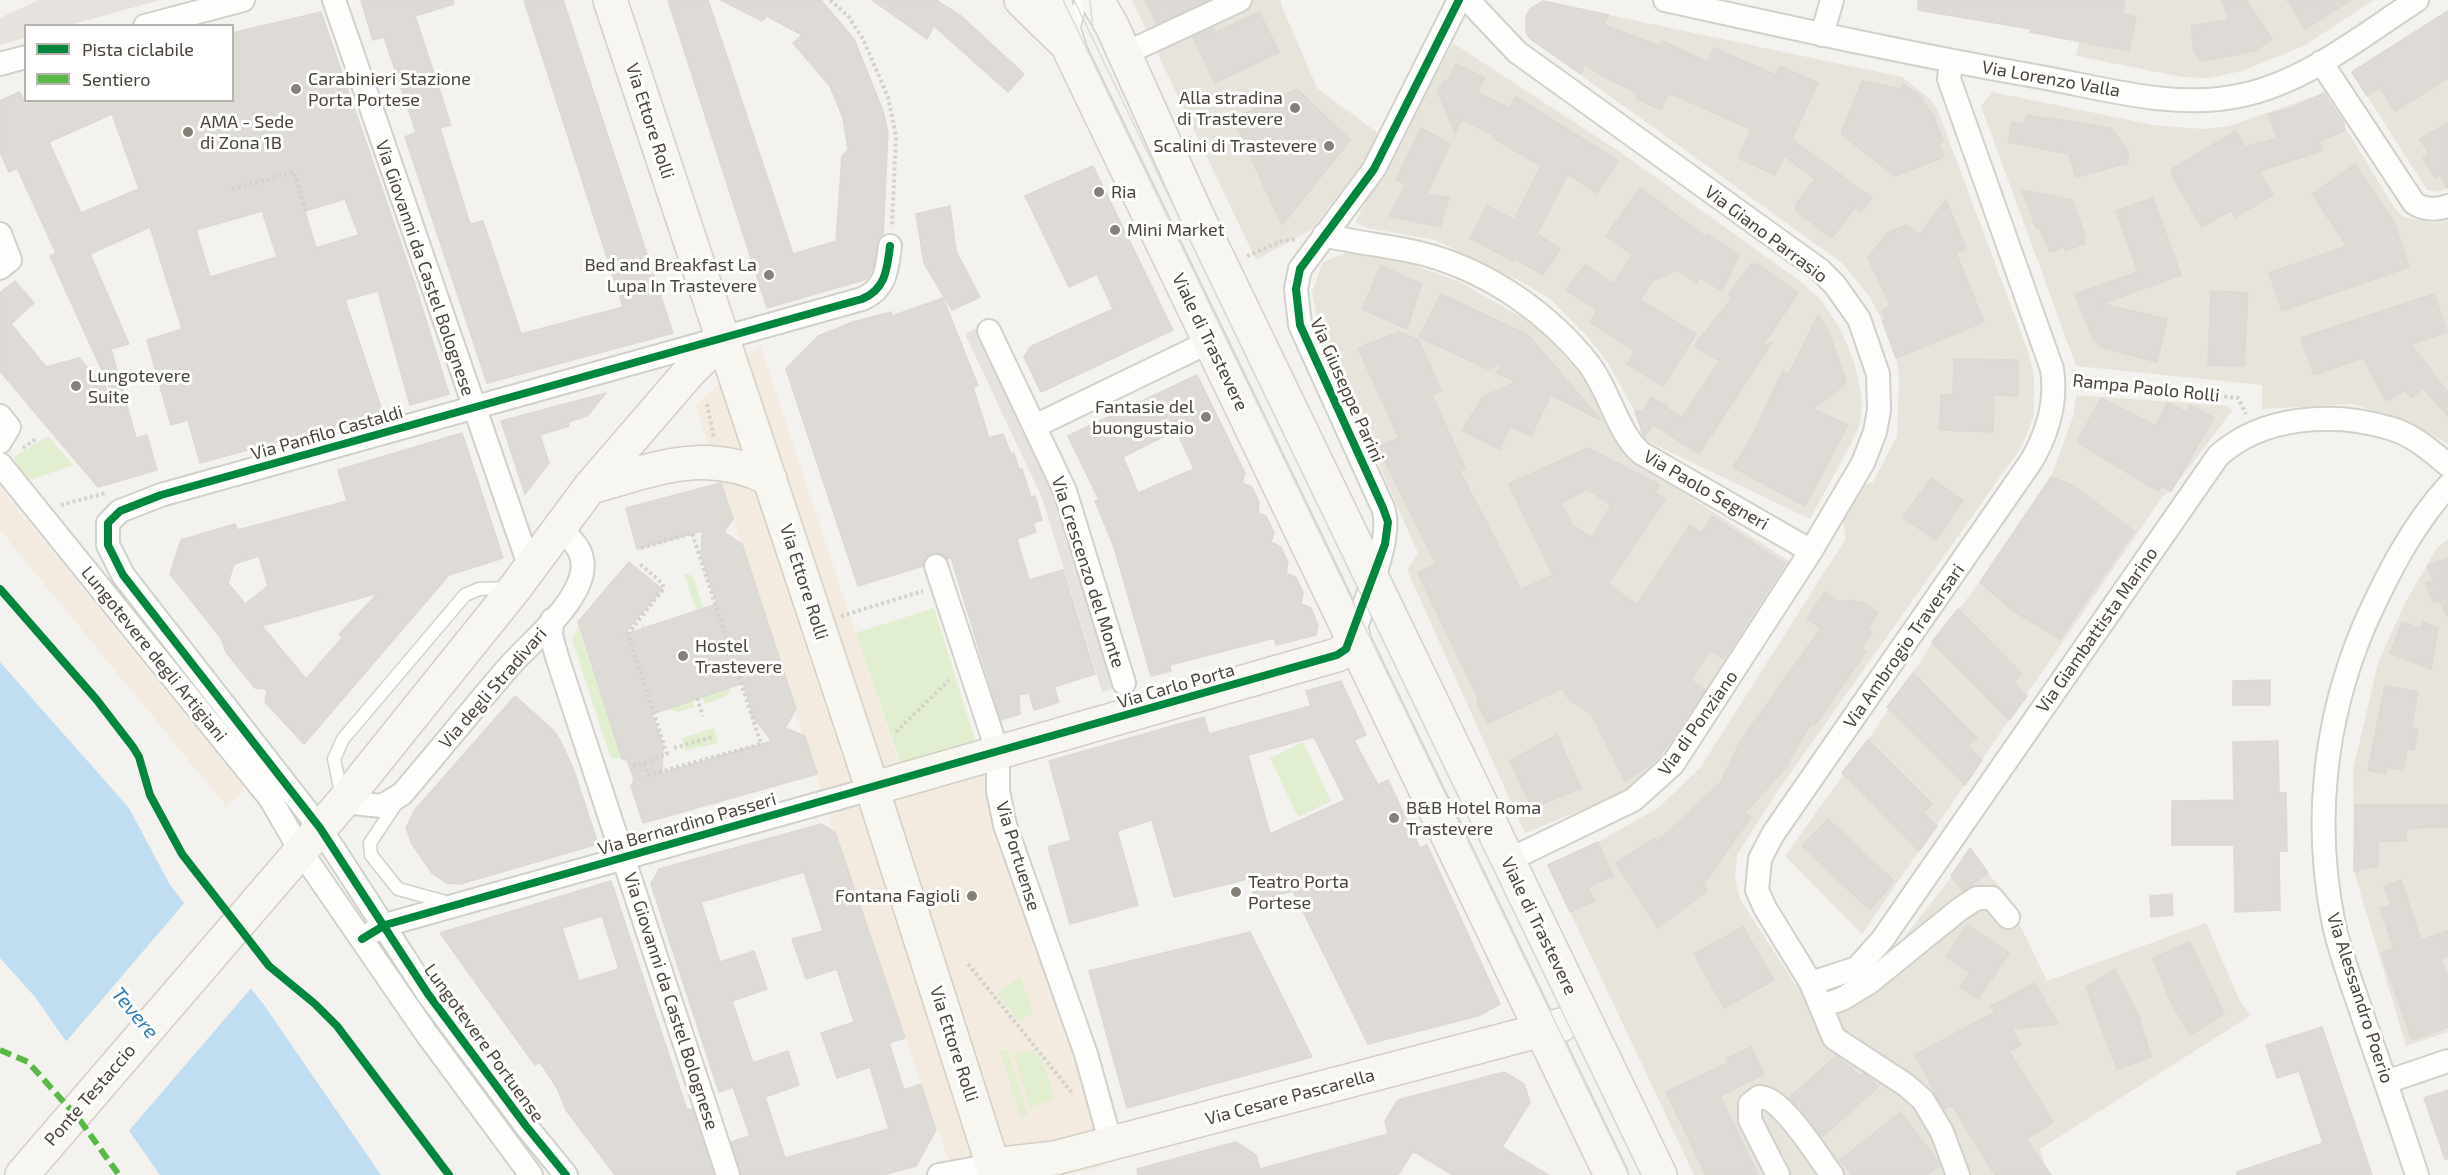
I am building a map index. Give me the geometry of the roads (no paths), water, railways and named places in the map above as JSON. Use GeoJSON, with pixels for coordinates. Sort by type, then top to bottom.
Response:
{"type":"FeatureCollection","features":[{"type":"Feature","properties":{"kind":"main road","name":"Via Ettore Rolli"},"geometry":{"type":"LineString","coordinates":[[610,0],[818,624],[995,1170]]}},
{"type":"Feature","properties":{"kind":"main road"},"geometry":{"type":"LineString","coordinates":[[1021,0],[1069,48],[1094,13]]}},
{"type":"Feature","properties":{"kind":"main road","name":"Viale di Trastevere"},"geometry":{"type":"LineString","coordinates":[[1094,13],[1196,213],[1660,1175]]}},
{"type":"Feature","properties":{"kind":"main road","name":"Viale di Trastevere"},"geometry":{"type":"LineString","coordinates":[[1069,48],[1611,1175]]}},
{"type":"Feature","properties":{"kind":"main road"},"geometry":{"type":"LineString","coordinates":[[310,839],[343,802],[523,578],[558,527],[590,487],[690,371],[723,339]]}},
{"type":"Feature","properties":{"kind":"main road"},"geometry":{"type":"LineString","coordinates":[[590,487],[661,468],[712,461],[737,465],[770,479]]}},
{"type":"Feature","properties":{"kind":"main road","name":"Via Carlo Porta"},"geometry":{"type":"LineString","coordinates":[[998,753],[1336,655],[1346,649],[1353,635]]}},
{"type":"Feature","properties":{"kind":"main road","name":"Via Bernardino Passeri"},"geometry":{"type":"LineString","coordinates":[[871,789],[998,753]]}},
{"type":"Feature","properties":{"kind":"main road","name":"Ponte Testaccio"},"geometry":{"type":"LineString","coordinates":[[32,1163],[310,839]]}},
{"type":"Feature","properties":{"kind":"main road","name":"Via Cesare Pascarella"},"geometry":{"type":"LineString","coordinates":[[995,1170],[1111,1144],[1541,1032],[1584,1018]]}},
{"type":"Feature","properties":{"kind":"street"},"geometry":{"type":"LineString","coordinates":[[153,24],[243,0]]}},
{"type":"Feature","properties":{"kind":"street","name":"Via Giovanni da Castel Bolognese"},"geometry":{"type":"LineString","coordinates":[[334,0],[474,408],[523,578]]}},
{"type":"Feature","properties":{"kind":"street"},"geometry":{"type":"LineString","coordinates":[[1094,13],[1240,0]]}},
{"type":"Feature","properties":{"kind":"street","name":"Via Giuseppe Parini"},"geometry":{"type":"LineString","coordinates":[[1372,579],[1384,544],[1388,522],[1300,325],[1297,312],[1297,277],[1306,257],[1374,169],[1459,0]]}},
{"type":"Feature","properties":{"kind":"street","name":"Via Giano Parrasio"},"geometry":{"type":"LineString","coordinates":[[1468,0],[1517,52],[1820,270],[1835,285],[1859,319],[1878,374],[1879,410],[1875,432],[1863,463],[1811,551]]}},
{"type":"Feature","properties":{"kind":"street","name":"Via Lorenzo Valla"},"geometry":{"type":"LineString","coordinates":[[1665,0],[1951,61],[2143,95],[2205,101],[2232,98],[2264,90],[2321,62],[2417,0]]}},
{"type":"Feature","properties":{"kind":"street"},"geometry":{"type":"LineString","coordinates":[[1822,35],[1832,0]]}},
{"type":"Feature","properties":{"kind":"street"},"geometry":{"type":"LineString","coordinates":[[0,64],[24,58]]}},
{"type":"Feature","properties":{"kind":"street","name":"Via Ambrogio Traversari"},"geometry":{"type":"LineString","coordinates":[[1951,61],[1949,79],[2050,360],[2054,379],[2049,423],[2032,460],[1763,852],[1757,872],[1760,897],[1811,983],[1837,1041],[1906,1085],[1923,1100],[1942,1132],[1958,1175]]}},
{"type":"Feature","properties":{"kind":"street"},"geometry":{"type":"LineString","coordinates":[[2321,62],[2414,203],[2421,208],[2435,209],[2448,206]]}},
{"type":"Feature","properties":{"kind":"street"},"geometry":{"type":"LineString","coordinates":[[0,234],[10,260],[0,268]]}},
{"type":"Feature","properties":{"kind":"street","name":"Via Paolo Segneri"},"geometry":{"type":"LineString","coordinates":[[1324,235],[1431,256],[1459,266],[1502,288],[1554,326],[1587,361],[1606,389],[1629,439],[1641,453],[1811,551]]}},
{"type":"Feature","properties":{"kind":"street","name":"Via Panfilo Castaldi"},"geometry":{"type":"LineString","coordinates":[[310,839],[123,575],[108,545],[108,523],[120,511],[161,495],[723,339],[873,294],[884,279],[890,246]]}},
{"type":"Feature","properties":{"kind":"street","name":"Via Crescenzo del Monte"},"geometry":{"type":"LineString","coordinates":[[989,332],[1035,426],[1073,514],[1124,683]]}},
{"type":"Feature","properties":{"kind":"street"},"geometry":{"type":"LineString","coordinates":[[1035,426],[1209,342]]}},
{"type":"Feature","properties":{"kind":"street"},"geometry":{"type":"LineString","coordinates":[[0,416],[9,427],[11,446]]}},
{"type":"Feature","properties":{"kind":"street","name":"Via Giambattista Marino"},"geometry":{"type":"LineString","coordinates":[[1811,983],[1857,968],[1882,940],[2218,456],[2228,446],[2255,430],[2279,423],[2341,421],[2390,428],[2426,446],[2448,465]]}},
{"type":"Feature","properties":{"kind":"street","name":"Lungotevere degli Artigiani"},"geometry":{"type":"LineString","coordinates":[[0,464],[222,736],[277,807],[310,839]]}},
{"type":"Feature","properties":{"kind":"street","name":"Via Alessandro Poerio"},"geometry":{"type":"LineString","coordinates":[[2417,1175],[2334,926],[2322,837],[2325,786],[2336,709],[2358,641],[2398,556],[2417,526],[2448,486]]}},
{"type":"Feature","properties":{"kind":"street","name":"Via degli Stradivari"},"geometry":{"type":"LineString","coordinates":[[343,802],[382,806],[402,794],[507,668],[552,620],[576,589],[583,568],[578,546],[558,527]]}},
{"type":"Feature","properties":{"kind":"street","name":"Via di Ponziano"},"geometry":{"type":"LineString","coordinates":[[1507,861],[1633,800],[1659,779],[1673,764],[1712,706],[1811,551]]}},
{"type":"Feature","properties":{"kind":"street","name":"Via Portuense"},"geometry":{"type":"LineString","coordinates":[[939,575],[998,753],[998,791],[1005,825],[1086,1054],[1111,1144]]}},
{"type":"Feature","properties":{"kind":"street"},"geometry":{"type":"LineString","coordinates":[[1353,635],[1372,579]]}},
{"type":"Feature","properties":{"kind":"street","name":"Via Giovanni da Castel Bolognese"},"geometry":{"type":"LineString","coordinates":[[552,620],[550,628],[553,646],[728,1175]]}},
{"type":"Feature","properties":{"kind":"street","name":"Via Bernardino Passeri"},"geometry":{"type":"LineString","coordinates":[[385,926],[871,789]]}},
{"type":"Feature","properties":{"kind":"street"},"geometry":{"type":"LineString","coordinates":[[310,839],[362,939],[426,1033],[531,1175]]}},
{"type":"Feature","properties":{"kind":"street","name":"Lungotevere Portuense"},"geometry":{"type":"LineString","coordinates":[[310,839],[385,926],[428,994],[562,1173]]}},
{"type":"Feature","properties":{"kind":"street"},"geometry":{"type":"LineString","coordinates":[[1821,1006],[1842,999],[1870,982],[1960,909],[1977,898],[1992,898],[2008,917]]}},
{"type":"Feature","properties":{"kind":"street"},"geometry":{"type":"LineString","coordinates":[[362,939],[385,926]]}},
{"type":"Feature","properties":{"kind":"street"},"geometry":{"type":"LineString","coordinates":[[2386,1082],[2448,1061]]}},
{"type":"Feature","properties":{"kind":"street"},"geometry":{"type":"LineString","coordinates":[[1778,1175],[1750,1120],[1750,1104],[1759,1097],[1768,1098],[1780,1108],[1832,1175]]}},
{"type":"Feature","properties":{"kind":"street"},"geometry":{"type":"LineString","coordinates":[[939,1175],[995,1170]]}},
{"type":"Feature","properties":{"kind":"lane"},"geometry":{"type":"LineString","coordinates":[[402,794],[370,843],[375,861],[389,881],[407,893],[439,902],[465,903]]}},
{"type":"Feature","properties":{"kind":"water","name":"Tevere"},"geometry":{"type":"Polygon","coordinates":[[[0,662],[129,808],[170,885],[264,1005],[381,1175],[160,1175],[35,997],[0,958],[0,662]]]}},
{"type":"Feature","properties":{"kind":"tram line"},"geometry":{"type":"LineString","coordinates":[[1063,0],[1629,1175]]}},
{"type":"Feature","properties":{"kind":"tram line"},"geometry":{"type":"LineString","coordinates":[[1074,0],[1641,1175]]}},
{"type":"Feature","properties":{"kind":"tram line"},"geometry":{"type":"LineString","coordinates":[[1090,0],[1093,30]]}},
{"type":"Feature","properties":{"kind":"place","name":"Carabinieri Stazione Porta Portese"},"geometry":{"type":"Point","coordinates":[296,89]}},
{"type":"Feature","properties":{"kind":"place","name":"Alla stradina di Trastevere"},"geometry":{"type":"Point","coordinates":[1295,108]}},
{"type":"Feature","properties":{"kind":"place","name":"AMA - Sede di Zona 1B"},"geometry":{"type":"Point","coordinates":[188,132]}},
{"type":"Feature","properties":{"kind":"place","name":"Scalini di Trastevere"},"geometry":{"type":"Point","coordinates":[1329,146]}},
{"type":"Feature","properties":{"kind":"place","name":"Ria"},"geometry":{"type":"Point","coordinates":[1099,192]}},
{"type":"Feature","properties":{"kind":"place","name":"Mini Market"},"geometry":{"type":"Point","coordinates":[1115,230]}},
{"type":"Feature","properties":{"kind":"place","name":"Bed and Breakfast La Lupa In Trastevere"},"geometry":{"type":"Point","coordinates":[769,275]}},
{"type":"Feature","properties":{"kind":"place","name":"Lungotevere Suite"},"geometry":{"type":"Point","coordinates":[76,386]}},
{"type":"Feature","properties":{"kind":"place","name":"Fantasie del buongustaio"},"geometry":{"type":"Point","coordinates":[1206,417]}},
{"type":"Feature","properties":{"kind":"place","name":"Hostel Trastevere"},"geometry":{"type":"Point","coordinates":[683,656]}},
{"type":"Feature","properties":{"kind":"place","name":"B&B Hotel Roma Trastevere"},"geometry":{"type":"Point","coordinates":[1394,818]}},
{"type":"Feature","properties":{"kind":"place","name":"Teatro Porta Portese"},"geometry":{"type":"Point","coordinates":[1236,892]}},
{"type":"Feature","properties":{"kind":"place","name":"Fontana Fagioli"},"geometry":{"type":"Point","coordinates":[972,896]}}]}
